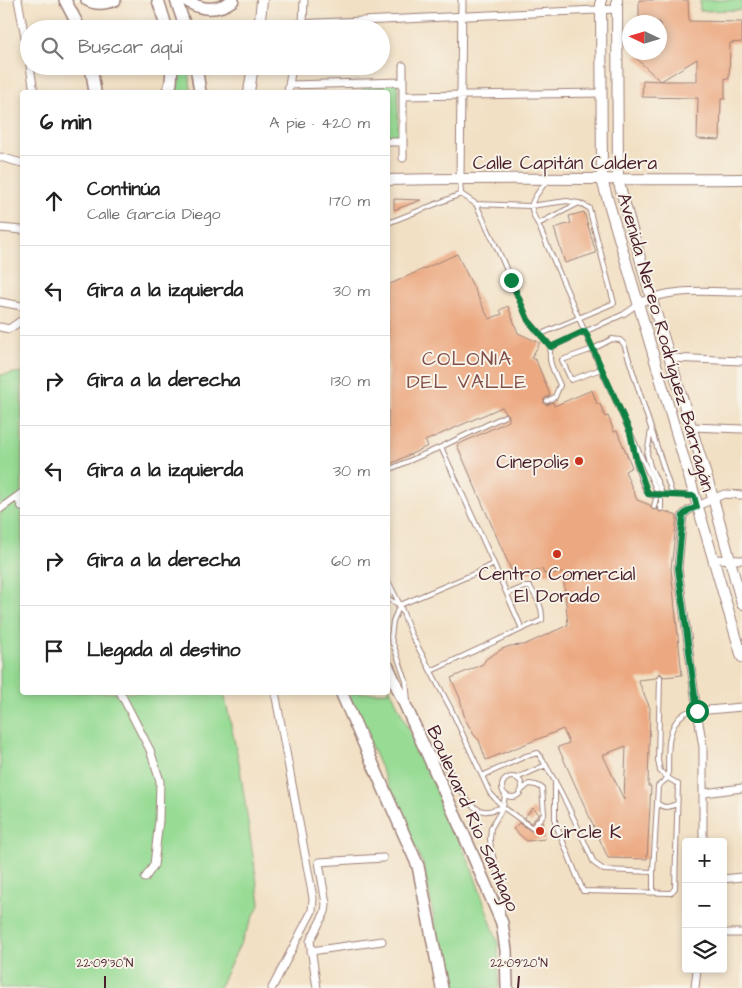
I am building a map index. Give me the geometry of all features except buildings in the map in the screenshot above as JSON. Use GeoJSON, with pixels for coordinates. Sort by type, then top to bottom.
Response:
{"type":"FeatureCollection","features":[{"type":"Feature","properties":{"kind":"main road"},"geometry":{"type":"LineString","coordinates":[[65,0],[75,20]]}},
{"type":"Feature","properties":{"kind":"main road"},"geometry":{"type":"LineString","coordinates":[[87,0],[92,3],[102,4],[115,0]]}},
{"type":"Feature","properties":{"kind":"main road"},"geometry":{"type":"LineString","coordinates":[[158,0],[164,20]]}},
{"type":"Feature","properties":{"kind":"main road"},"geometry":{"type":"LineString","coordinates":[[176,0],[183,20]]}},
{"type":"Feature","properties":{"kind":"main road"},"geometry":{"type":"LineString","coordinates":[[186,0],[202,8],[222,6],[233,0]]}},
{"type":"Feature","properties":{"kind":"main road"},"geometry":{"type":"LineString","coordinates":[[92,75],[95,90]]}},
{"type":"Feature","properties":{"kind":"main road"},"geometry":{"type":"LineString","coordinates":[[169,90],[171,75]]}},
{"type":"Feature","properties":{"kind":"main road"},"geometry":{"type":"LineString","coordinates":[[197,75],[200,90]]}},
{"type":"Feature","properties":{"kind":"main road","name":"Boulevard Río Santiago"},"geometry":{"type":"LineString","coordinates":[[390,672],[502,923],[506,950],[507,988]]}},
{"type":"Feature","properties":{"kind":"main road"},"geometry":{"type":"LineString","coordinates":[[342,695],[418,866],[442,988]]}},
{"type":"Feature","properties":{"kind":"street"},"geometry":{"type":"LineString","coordinates":[[18,0],[22,20]]}},
{"type":"Feature","properties":{"kind":"street"},"geometry":{"type":"LineString","coordinates":[[260,20],[262,0]]}},
{"type":"Feature","properties":{"kind":"street"},"geometry":{"type":"LineString","coordinates":[[303,20],[304,0]]}},
{"type":"Feature","properties":{"kind":"street"},"geometry":{"type":"LineString","coordinates":[[460,178],[462,0]]}},
{"type":"Feature","properties":{"kind":"street"},"geometry":{"type":"LineString","coordinates":[[363,20],[462,15],[601,4],[617,5]]}},
{"type":"Feature","properties":{"kind":"street","name":"Avenida Nereo Rodríguez Barragán"},"geometry":{"type":"LineString","coordinates":[[601,4],[602,180],[697,507],[740,643],[742,657]]}},
{"type":"Feature","properties":{"kind":"street","name":"Avenida Nereo Rodríguez Barragán"},"geometry":{"type":"LineString","coordinates":[[617,5],[618,180],[651,297],[713,498],[742,604]]}},
{"type":"Feature","properties":{"kind":"street"},"geometry":{"type":"LineString","coordinates":[[403,66],[403,158]]}},
{"type":"Feature","properties":{"kind":"street"},"geometry":{"type":"LineString","coordinates":[[31,75],[34,90]]}},
{"type":"Feature","properties":{"kind":"street"},"geometry":{"type":"LineString","coordinates":[[249,90],[252,75]]}},
{"type":"Feature","properties":{"kind":"street"},"geometry":{"type":"LineString","coordinates":[[291,75],[289,89],[403,82]]}},
{"type":"Feature","properties":{"kind":"street"},"geometry":{"type":"LineString","coordinates":[[404,96],[602,93]]}},
{"type":"Feature","properties":{"kind":"street"},"geometry":{"type":"LineString","coordinates":[[390,142],[403,142]]}},
{"type":"Feature","properties":{"kind":"street"},"geometry":{"type":"LineString","coordinates":[[0,157],[20,162]]}},
{"type":"Feature","properties":{"kind":"street","name":"Calle Capitán Caldera"},"geometry":{"type":"LineString","coordinates":[[390,180],[460,178],[742,179]]}},
{"type":"Feature","properties":{"kind":"street"},"geometry":{"type":"LineString","coordinates":[[0,228],[20,230]]}},
{"type":"Feature","properties":{"kind":"street"},"geometry":{"type":"LineString","coordinates":[[639,304],[651,297],[666,293],[742,292]]}},
{"type":"Feature","properties":{"kind":"street"},"geometry":{"type":"LineString","coordinates":[[0,302],[20,306]]}},
{"type":"Feature","properties":{"kind":"street"},"geometry":{"type":"LineString","coordinates":[[0,327],[9,329],[20,321]]}},
{"type":"Feature","properties":{"kind":"street"},"geometry":{"type":"LineString","coordinates":[[670,358],[742,361]]}},
{"type":"Feature","properties":{"kind":"street"},"geometry":{"type":"LineString","coordinates":[[692,427],[742,429]]}},
{"type":"Feature","properties":{"kind":"street"},"geometry":{"type":"LineString","coordinates":[[703,838],[703,747],[678,568],[683,515],[689,510],[724,494],[742,495]]}},
{"type":"Feature","properties":{"kind":"street"},"geometry":{"type":"LineString","coordinates":[[0,510],[20,495]]}},
{"type":"Feature","properties":{"kind":"street"},"geometry":{"type":"LineString","coordinates":[[714,559],[742,560]]}},
{"type":"Feature","properties":{"kind":"street"},"geometry":{"type":"LineString","coordinates":[[122,695],[150,750],[160,781],[159,820],[154,865],[145,878]]}},
{"type":"Feature","properties":{"kind":"street"},"geometry":{"type":"LineString","coordinates":[[272,988],[312,911],[313,898],[276,695]]}},
{"type":"Feature","properties":{"kind":"street"},"geometry":{"type":"LineString","coordinates":[[697,711],[742,707]]}},
{"type":"Feature","properties":{"kind":"street"},"geometry":{"type":"LineString","coordinates":[[704,793],[742,788]]}},
{"type":"Feature","properties":{"kind":"street"},"geometry":{"type":"LineString","coordinates":[[317,988],[310,941],[325,912],[326,904],[319,862],[382,858]]}},
{"type":"Feature","properties":{"kind":"street"},"geometry":{"type":"LineString","coordinates":[[727,879],[742,877]]}},
{"type":"Feature","properties":{"kind":"street"},"geometry":{"type":"LineString","coordinates":[[727,933],[742,934]]}},
{"type":"Feature","properties":{"kind":"street"},"geometry":{"type":"LineString","coordinates":[[311,951],[382,941]]}},
{"type":"Feature","properties":{"kind":"street"},"geometry":{"type":"LineString","coordinates":[[695,988],[697,973]]}},
{"type":"Feature","properties":{"kind":"lane"},"geometry":{"type":"LineString","coordinates":[[460,178],[461,194]]}},
{"type":"Feature","properties":{"kind":"lane"},"geometry":{"type":"LineString","coordinates":[[548,178],[530,206],[531,213],[538,224],[656,489],[658,494],[654,507]]}},
{"type":"Feature","properties":{"kind":"lane"},"geometry":{"type":"LineString","coordinates":[[461,194],[476,204],[528,320],[551,347]]}},
{"type":"Feature","properties":{"kind":"lane"},"geometry":{"type":"LineString","coordinates":[[390,222],[461,194]]}},
{"type":"Feature","properties":{"kind":"lane"},"geometry":{"type":"LineString","coordinates":[[476,204],[530,206],[567,201],[579,203],[589,208],[614,303],[541,334]]}},
{"type":"Feature","properties":{"kind":"lane"},"geometry":{"type":"LineString","coordinates":[[538,224],[579,203]]}},
{"type":"Feature","properties":{"kind":"lane"},"geometry":{"type":"LineString","coordinates":[[551,347],[624,314],[639,304]]}},
{"type":"Feature","properties":{"kind":"lane"},"geometry":{"type":"LineString","coordinates":[[601,369],[571,380],[562,360],[612,340],[620,340],[624,344],[672,494]]}},
{"type":"Feature","properties":{"kind":"lane"},"geometry":{"type":"LineString","coordinates":[[547,401],[555,397],[560,385],[550,363],[551,347]]}},
{"type":"Feature","properties":{"kind":"lane"},"geometry":{"type":"LineString","coordinates":[[390,469],[505,416]]}},
{"type":"Feature","properties":{"kind":"lane"},"geometry":{"type":"LineString","coordinates":[[651,427],[647,454],[650,466],[661,490],[661,509]]}},
{"type":"Feature","properties":{"kind":"lane"},"geometry":{"type":"LineString","coordinates":[[630,432],[646,491],[651,494],[694,496]]}},
{"type":"Feature","properties":{"kind":"lane"},"geometry":{"type":"LineString","coordinates":[[441,447],[522,629]]}},
{"type":"Feature","properties":{"kind":"lane"},"geometry":{"type":"LineString","coordinates":[[390,600],[400,604],[494,564]]}},
{"type":"Feature","properties":{"kind":"lane"},"geometry":{"type":"LineString","coordinates":[[390,585],[400,604],[411,634],[452,709],[490,793],[503,807],[532,828],[544,814],[542,788],[529,784],[515,797],[505,794]]}},
{"type":"Feature","properties":{"kind":"lane"},"geometry":{"type":"LineString","coordinates":[[431,671],[542,620],[540,603],[530,587],[524,587],[507,594]]}},
{"type":"Feature","properties":{"kind":"lane"},"geometry":{"type":"LineString","coordinates":[[400,604],[393,621],[391,638],[406,681],[408,713]]}},
{"type":"Feature","properties":{"kind":"lane"},"geometry":{"type":"LineString","coordinates":[[555,781],[555,822],[583,891],[671,893],[675,888],[678,784],[660,771],[658,760],[660,677]]}},
{"type":"Feature","properties":{"kind":"lane"},"geometry":{"type":"LineString","coordinates":[[668,778],[669,734],[673,726],[685,713],[697,711]]}},
{"type":"Feature","properties":{"kind":"lane"},"geometry":{"type":"LineString","coordinates":[[426,752],[439,759],[470,803],[477,809],[484,811],[503,807]]}},
{"type":"Feature","properties":{"kind":"lane"},"geometry":{"type":"LineString","coordinates":[[482,776],[526,756],[538,753],[564,797],[594,863],[604,870],[653,872]]}},
{"type":"Feature","properties":{"kind":"lane"},"geometry":{"type":"LineString","coordinates":[[517,778],[546,765]]}},
{"type":"Feature","properties":{"kind":"lane"},"geometry":{"type":"LineString","coordinates":[[502,923],[502,889],[491,849],[491,828],[503,807],[505,794],[502,789],[502,782],[511,776],[517,778],[522,783],[522,790]]}},
{"type":"Feature","properties":{"kind":"lane"},"geometry":{"type":"LineString","coordinates":[[653,892],[658,786],[668,778]]}},
{"type":"Feature","properties":{"kind":"lane"},"geometry":{"type":"LineString","coordinates":[[657,803],[668,808],[677,804]]}},
{"type":"Feature","properties":{"kind":"green space"},"geometry":{"type":"Polygon","coordinates":[[[700,0],[742,0],[742,10],[700,11],[700,0]]]}},
{"type":"Feature","properties":{"kind":"green space"},"geometry":{"type":"Polygon","coordinates":[[[175,75],[190,75],[191,90],[173,90],[175,75]]]}},
{"type":"Feature","properties":{"kind":"green space"},"geometry":{"type":"Polygon","coordinates":[[[398,83],[398,135],[390,136],[390,90],[363,90],[363,84],[398,83]]]}},
{"type":"Feature","properties":{"kind":"green space"},"geometry":{"type":"Polygon","coordinates":[[[20,372],[20,695],[224,695],[239,762],[260,903],[219,988],[0,988],[0,375],[20,372]]]}},
{"type":"Feature","properties":{"kind":"green space"},"geometry":{"type":"Polygon","coordinates":[[[390,688],[471,866],[498,943],[499,988],[447,988],[424,867],[349,695],[390,695],[390,688]]]}},
{"type":"Feature","properties":{"kind":"place","name":"Cinepolis"},"geometry":{"type":"Point","coordinates":[579,461]}},
{"type":"Feature","properties":{"kind":"place","name":"Centro Comercial El Dorado"},"geometry":{"type":"Point","coordinates":[557,554]}},
{"type":"Feature","properties":{"kind":"place","name":"Circle K"},"geometry":{"type":"Point","coordinates":[540,831]}},
{"type":"Feature","properties":{"kind":"district","name":"COLONIA DEL VALLE"},"geometry":{"type":"Point","coordinates":[467,370]}},
{"type":"Feature","properties":{"kind":"route"},"geometry":{"type":"LineString","coordinates":[[511,280],[528,320],[551,347],[585,331],[630,432],[642,481],[648,494],[694,496],[697,507],[683,515],[678,568],[697,711]]}}]}
